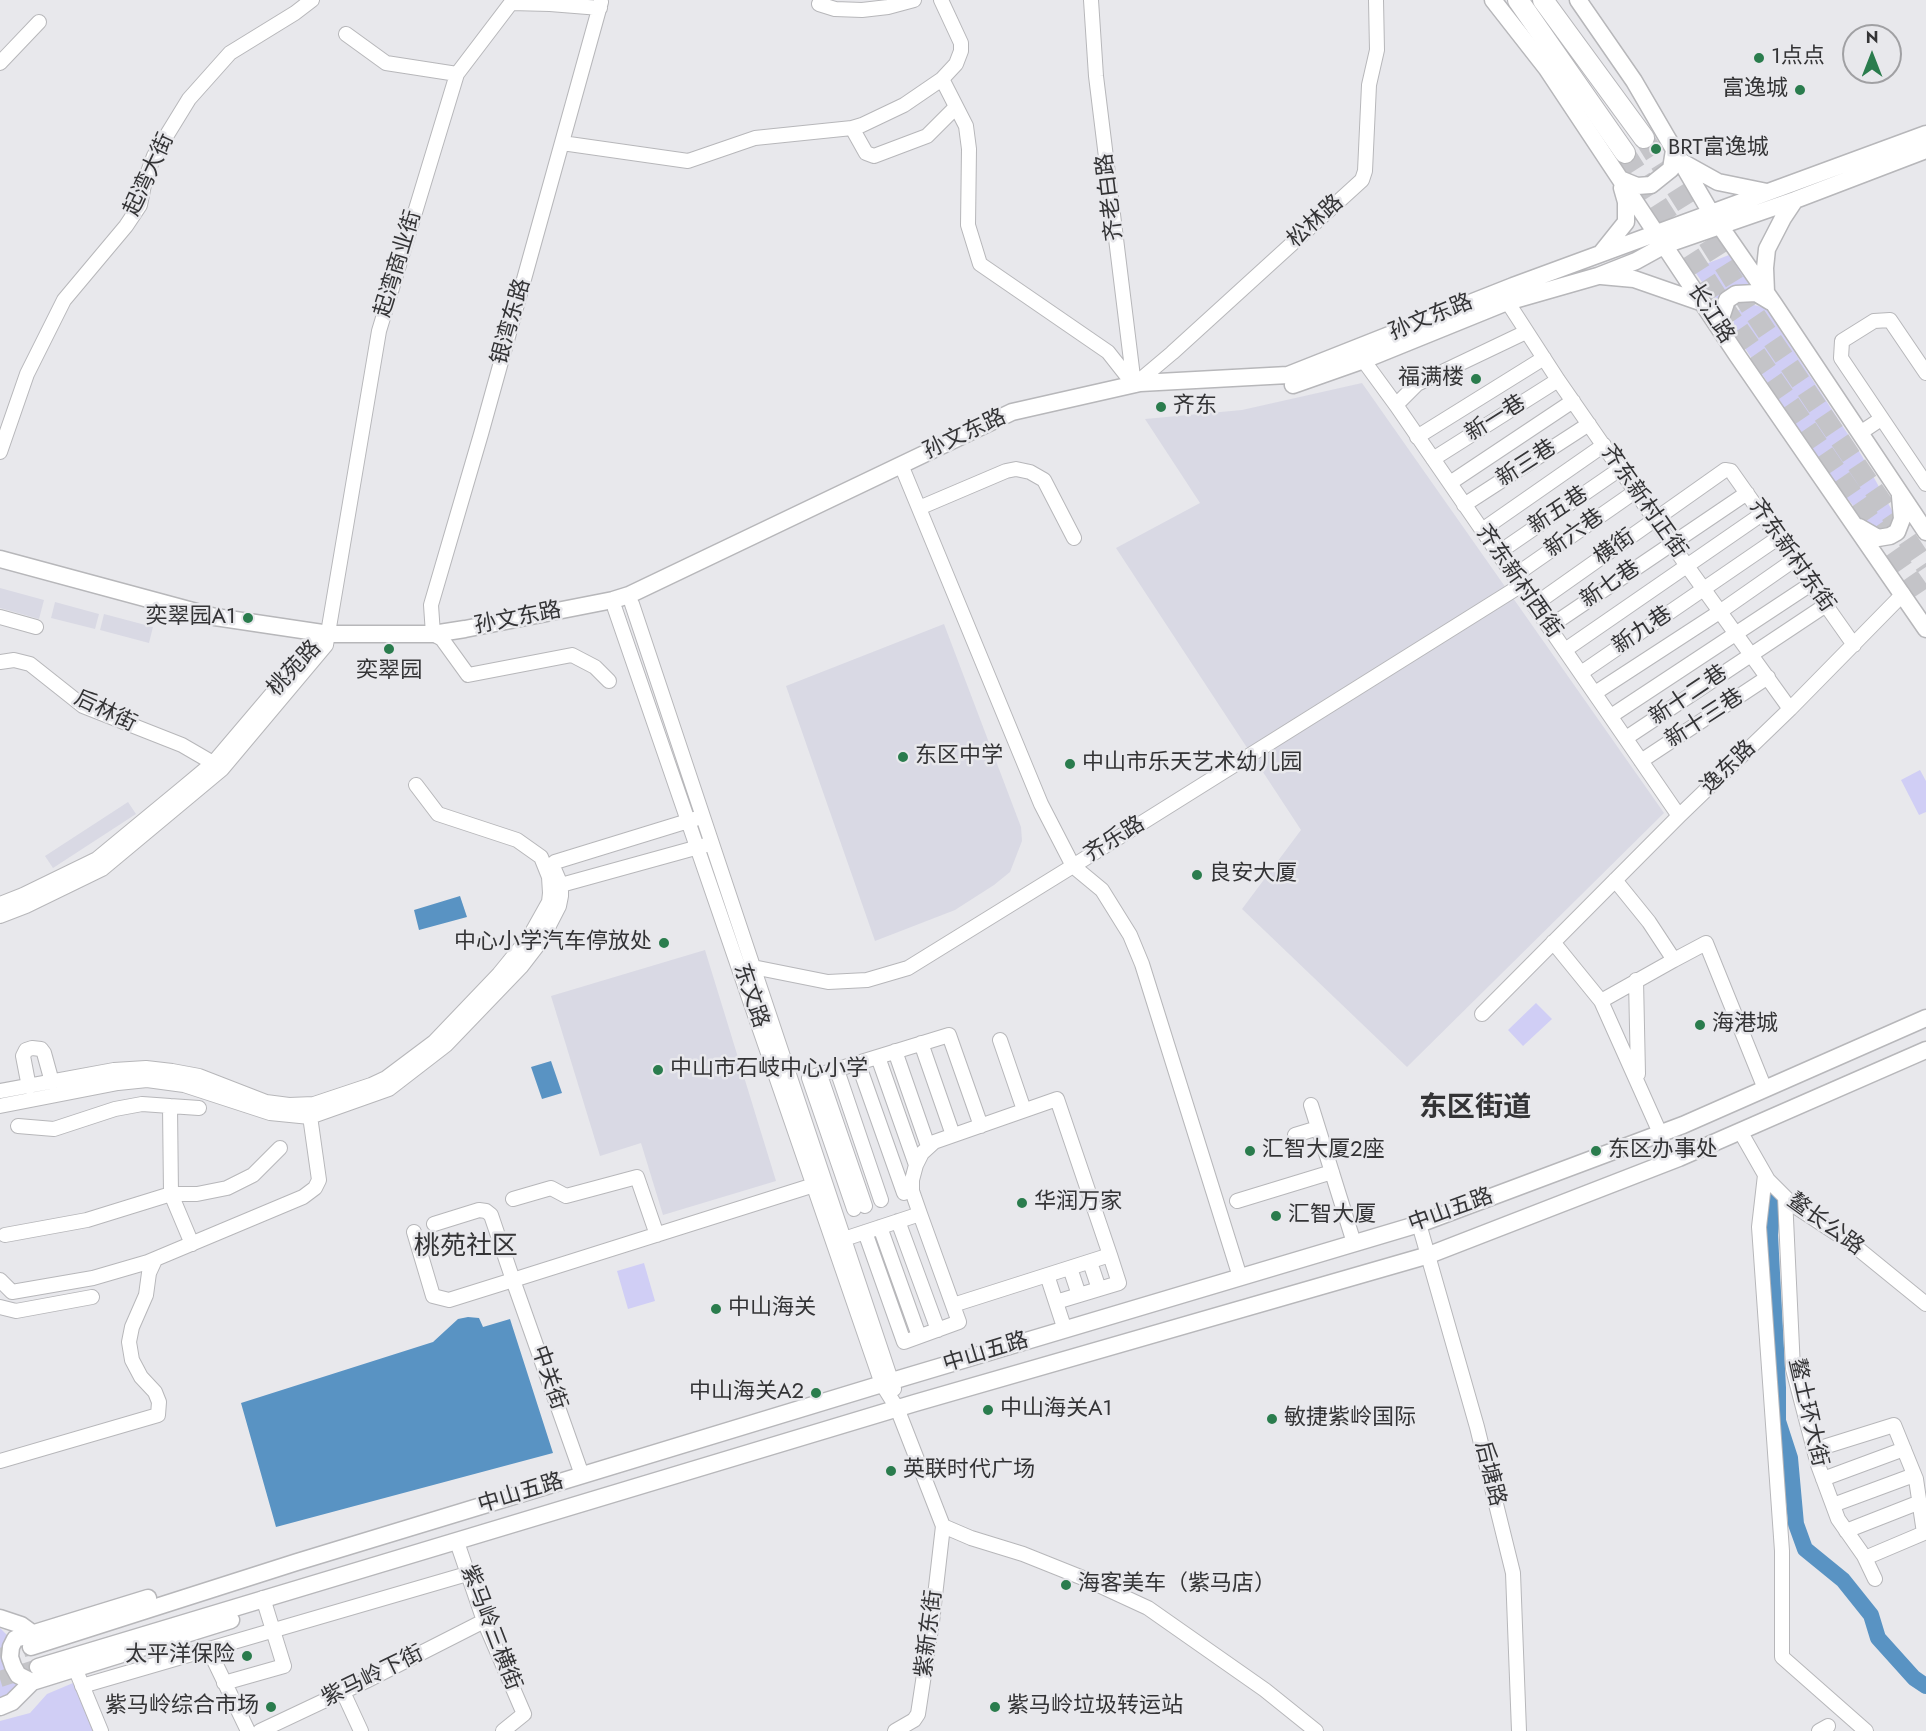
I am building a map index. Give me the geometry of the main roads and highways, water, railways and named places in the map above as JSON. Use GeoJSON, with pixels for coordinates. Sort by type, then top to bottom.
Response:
{"type":"FeatureCollection","features":[{"type":"Feature","properties":{"kind":"highway"},"geometry":{"type":"LineString","coordinates":[[1518,0],[1625,153]]}},
{"type":"Feature","properties":{"kind":"highway"},"geometry":{"type":"LineString","coordinates":[[1543,0],[1644,138]]}},
{"type":"Feature","properties":{"kind":"main road","name":"长江路"},"geometry":{"type":"LineString","coordinates":[[1493,0],[1547,69],[1724,335],[1926,629]]}},
{"type":"Feature","properties":{"kind":"main road"},"geometry":{"type":"LineString","coordinates":[[1578,0],[1634,81],[1716,219],[1926,532]]}},
{"type":"Feature","properties":{"kind":"main road","name":"孙文东路"},"geometry":{"type":"LineString","coordinates":[[1716,219],[1768,192],[1926,134]]}},
{"type":"Feature","properties":{"kind":"main road","name":"孙文东路"},"geometry":{"type":"LineString","coordinates":[[437,636],[629,595],[1012,412],[1135,389],[1289,387],[1359,354],[1504,297],[1601,254],[1660,239],[1716,219],[1795,200],[1926,150]]}},
{"type":"Feature","properties":{"kind":"main road"},"geometry":{"type":"LineString","coordinates":[[1619,178],[1637,186],[1651,185],[1671,169],[1678,156]]}},
{"type":"Feature","properties":{"kind":"main road"},"geometry":{"type":"LineString","coordinates":[[1678,156],[1718,182],[1768,192]]}},
{"type":"Feature","properties":{"kind":"main road"},"geometry":{"type":"LineString","coordinates":[[1601,254],[1626,222],[1626,202],[1619,178]]}},
{"type":"Feature","properties":{"kind":"main road"},"geometry":{"type":"LineString","coordinates":[[1771,298],[1765,268],[1767,249],[1795,200]]}},
{"type":"Feature","properties":{"kind":"main road","name":"孙文东路"},"geometry":{"type":"LineString","coordinates":[[1504,297],[1598,276],[1636,261],[1660,239]]}},
{"type":"Feature","properties":{"kind":"main road"},"geometry":{"type":"LineString","coordinates":[[1598,276],[1634,279],[1703,303]]}},
{"type":"Feature","properties":{"kind":"main road"},"geometry":{"type":"LineString","coordinates":[[1724,335],[1721,318],[1727,300],[1736,294],[1756,292],[1771,298]]}},
{"type":"Feature","properties":{"kind":"main road","name":"孙文东路"},"geometry":{"type":"LineString","coordinates":[[0,568],[216,624],[323,640],[437,636],[624,607],[904,472],[1016,422],[1135,389]]}},
{"type":"Feature","properties":{"kind":"main road"},"geometry":{"type":"LineString","coordinates":[[1854,523],[1878,538],[1897,532],[1902,519],[1900,493]]}},
{"type":"Feature","properties":{"kind":"main road","name":"孙文东路"},"geometry":{"type":"LineString","coordinates":[[0,559],[215,617],[323,640]]}},
{"type":"Feature","properties":{"kind":"main road","name":"中山五路"},"geometry":{"type":"LineString","coordinates":[[263,1598],[249,1613],[75,1668],[18,1675],[10,1657],[10,1647],[15,1639],[32,1640],[257,1575],[1419,1224],[1660,1133],[1926,1018]]}},
{"type":"Feature","properties":{"kind":"main road","name":"中山五路"},"geometry":{"type":"LineString","coordinates":[[0,1707],[12,1702],[35,1674],[263,1598],[457,1542],[897,1408],[1429,1255],[1679,1158],[1926,1050]]}},
{"type":"Feature","properties":{"kind":"main road"},"geometry":{"type":"LineString","coordinates":[[0,1618],[21,1625],[32,1640]]}},
{"type":"Feature","properties":{"kind":"waterway"},"geometry":{"type":"LineString","coordinates":[[1774,1197],[1770,1235],[1778,1421],[1790,1458],[1796,1524],[1805,1549],[1843,1580],[1871,1615],[1878,1638],[1914,1678],[1926,1686]]}},
{"type":"Feature","properties":{"kind":"tunnel"},"geometry":{"type":"LineString","coordinates":[[1644,138],[1752,310],[1926,567]]}},
{"type":"Feature","properties":{"kind":"tunnel"},"geometry":{"type":"LineString","coordinates":[[1625,153],[1732,319],[1926,601]]}},
{"type":"Feature","properties":{"kind":"tunnel"},"geometry":{"type":"LineString","coordinates":[[0,1656],[31,1647]]}},
{"type":"Feature","properties":{"kind":"tunnel"},"geometry":{"type":"LineString","coordinates":[[0,1679],[38,1667]]}},
{"type":"Feature","properties":{"kind":"place","name":"1点点"},"geometry":{"type":"Point","coordinates":[1759,58]}},
{"type":"Feature","properties":{"kind":"place","name":"富逸城"},"geometry":{"type":"Point","coordinates":[1800,90]}},
{"type":"Feature","properties":{"kind":"place","name":"BRT富逸城"},"geometry":{"type":"Point","coordinates":[1656,149]}},
{"type":"Feature","properties":{"kind":"place","name":"福满楼"},"geometry":{"type":"Point","coordinates":[1476,379]}},
{"type":"Feature","properties":{"kind":"place","name":"齐东"},"geometry":{"type":"Point","coordinates":[1161,407]}},
{"type":"Feature","properties":{"kind":"place","name":"奕翠园A1"},"geometry":{"type":"Point","coordinates":[248,618]}},
{"type":"Feature","properties":{"kind":"place","name":"奕翠园"},"geometry":{"type":"Point","coordinates":[389,649]}},
{"type":"Feature","properties":{"kind":"place","name":"东区中学"},"geometry":{"type":"Point","coordinates":[903,757]}},
{"type":"Feature","properties":{"kind":"place","name":"中山市乐天艺术幼儿园"},"geometry":{"type":"Point","coordinates":[1070,764]}},
{"type":"Feature","properties":{"kind":"place","name":"良安大厦"},"geometry":{"type":"Point","coordinates":[1197,875]}},
{"type":"Feature","properties":{"kind":"place","name":"中心小学汽车停放处"},"geometry":{"type":"Point","coordinates":[664,943]}},
{"type":"Feature","properties":{"kind":"place","name":"海港城"},"geometry":{"type":"Point","coordinates":[1700,1025]}},
{"type":"Feature","properties":{"kind":"place","name":"中山市石岐中心小学"},"geometry":{"type":"Point","coordinates":[658,1070]}},
{"type":"Feature","properties":{"kind":"place","name":"汇智大厦2座"},"geometry":{"type":"Point","coordinates":[1250,1151]}},
{"type":"Feature","properties":{"kind":"place","name":"东区办事处"},"geometry":{"type":"Point","coordinates":[1596,1151]}},
{"type":"Feature","properties":{"kind":"place","name":"华润万家"},"geometry":{"type":"Point","coordinates":[1022,1203]}},
{"type":"Feature","properties":{"kind":"place","name":"汇智大厦"},"geometry":{"type":"Point","coordinates":[1276,1216]}},
{"type":"Feature","properties":{"kind":"place","name":"中山海关"},"geometry":{"type":"Point","coordinates":[716,1309]}},
{"type":"Feature","properties":{"kind":"place","name":"中山海关A2"},"geometry":{"type":"Point","coordinates":[816,1393]}},
{"type":"Feature","properties":{"kind":"place","name":"中山海关A1"},"geometry":{"type":"Point","coordinates":[988,1410]}},
{"type":"Feature","properties":{"kind":"place","name":"敏捷紫岭国际"},"geometry":{"type":"Point","coordinates":[1272,1419]}},
{"type":"Feature","properties":{"kind":"place","name":"英联时代广场"},"geometry":{"type":"Point","coordinates":[891,1471]}},
{"type":"Feature","properties":{"kind":"place","name":"海客美车（紫马店）"},"geometry":{"type":"Point","coordinates":[1066,1585]}},
{"type":"Feature","properties":{"kind":"place","name":"太平洋保险"},"geometry":{"type":"Point","coordinates":[247,1656]}},
{"type":"Feature","properties":{"kind":"place","name":"紫马岭综合市场"},"geometry":{"type":"Point","coordinates":[271,1707]}},
{"type":"Feature","properties":{"kind":"place","name":"紫马岭垃圾转运站"},"geometry":{"type":"Point","coordinates":[995,1707]}},
{"type":"Feature","properties":{"kind":"district","name":"东区街道"},"geometry":{"type":"Point","coordinates":[1475,1109]}},
{"type":"Feature","properties":{"kind":"district","name":"桃苑社区"},"geometry":{"type":"Point","coordinates":[466,1248]}}]}
